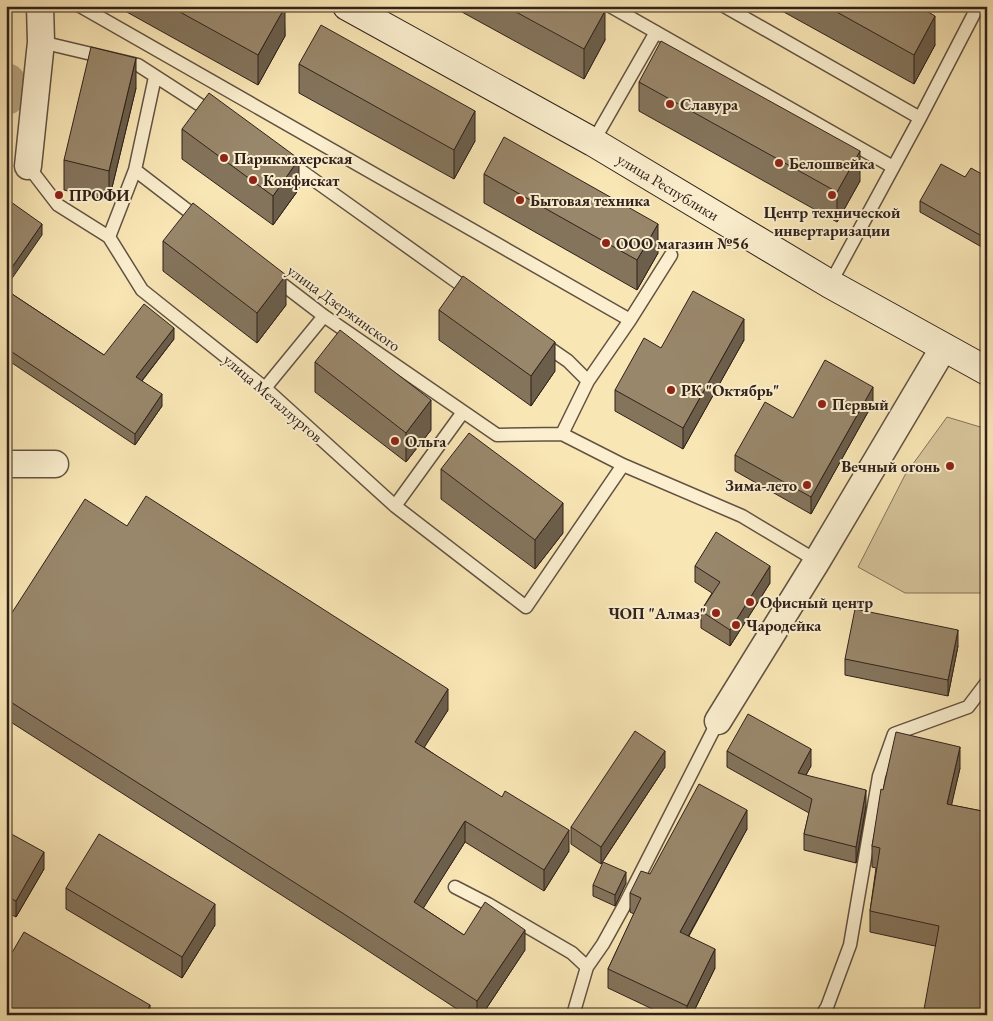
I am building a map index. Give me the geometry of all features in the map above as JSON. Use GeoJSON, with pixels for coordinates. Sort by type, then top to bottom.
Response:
{"type":"FeatureCollection","features":[{"type":"Feature","properties":{"kind":"main road","name":"улица Республики"},"geometry":{"type":"LineString","coordinates":[[347,6],[593,142],[830,284],[987,371]]}},
{"type":"Feature","properties":{"kind":"street","name":"улица Металлургов"},"geometry":{"type":"LineString","coordinates":[[28,166],[41,42],[40,6]]}},
{"type":"Feature","properties":{"kind":"street"},"geometry":{"type":"LineString","coordinates":[[718,721],[817,561],[944,347]]}},
{"type":"Feature","properties":{"kind":"street"},"geometry":{"type":"LineString","coordinates":[[6,464],[54,464]]}},
{"type":"Feature","properties":{"kind":"lane"},"geometry":{"type":"LineString","coordinates":[[80,6],[630,320]]}},
{"type":"Feature","properties":{"kind":"lane"},"geometry":{"type":"LineString","coordinates":[[610,6],[893,167]]}},
{"type":"Feature","properties":{"kind":"lane"},"geometry":{"type":"LineString","coordinates":[[724,6],[920,118]]}},
{"type":"Feature","properties":{"kind":"lane"},"geometry":{"type":"LineString","coordinates":[[830,284],[978,6]]}},
{"type":"Feature","properties":{"kind":"lane"},"geometry":{"type":"LineString","coordinates":[[593,142],[656,32]]}},
{"type":"Feature","properties":{"kind":"lane"},"geometry":{"type":"LineString","coordinates":[[41,42],[138,65],[228,123]]}},
{"type":"Feature","properties":{"kind":"lane"},"geometry":{"type":"LineString","coordinates":[[109,238],[135,170],[155,77]]}},
{"type":"Feature","properties":{"kind":"lane"},"geometry":{"type":"LineString","coordinates":[[277,154],[479,298]]}},
{"type":"Feature","properties":{"kind":"lane","name":"улица Металлургов"},"geometry":{"type":"LineString","coordinates":[[28,166],[58,205],[109,238],[142,290],[265,388],[395,506],[526,607],[623,465]]}},
{"type":"Feature","properties":{"kind":"lane"},"geometry":{"type":"LineString","coordinates":[[135,170],[214,231]]}},
{"type":"Feature","properties":{"kind":"lane"},"geometry":{"type":"LineString","coordinates":[[671,255],[588,382],[562,434],[623,465],[742,516],[817,561]]}},
{"type":"Feature","properties":{"kind":"lane","name":"улица Дзержинского"},"geometry":{"type":"LineString","coordinates":[[261,267],[324,316],[497,435],[562,434]]}},
{"type":"Feature","properties":{"kind":"lane"},"geometry":{"type":"LineString","coordinates":[[265,388],[324,316]]}},
{"type":"Feature","properties":{"kind":"lane"},"geometry":{"type":"LineString","coordinates":[[536,338],[568,361],[588,382]]}},
{"type":"Feature","properties":{"kind":"lane"},"geometry":{"type":"LineString","coordinates":[[395,506],[464,412]]}},
{"type":"Feature","properties":{"kind":"lane"},"geometry":{"type":"LineString","coordinates":[[822,1015],[827,1007],[850,945],[879,776],[894,734],[968,707],[987,682]]}},
{"type":"Feature","properties":{"kind":"lane"},"geometry":{"type":"LineString","coordinates":[[573,1015],[587,967],[603,944],[624,906],[718,721]]}},
{"type":"Feature","properties":{"kind":"lane"},"geometry":{"type":"LineString","coordinates":[[455,887],[572,953],[587,967]]}},
{"type":"Feature","properties":{"kind":"shaded area"},"geometry":{"type":"Polygon","coordinates":[[[947,417],[987,429],[987,593],[905,593],[858,567],[905,475],[947,417]]]}},
{"type":"Feature","properties":{"kind":"building"},"geometry":{"type":"Polygon","coordinates":[[[169,6],[284,6],[285,7],[258,55],[169,6]]]}},
{"type":"Feature","properties":{"kind":"building"},"geometry":{"type":"Polygon","coordinates":[[[505,6],[597,6],[605,11],[584,49],[505,6]]]}},
{"type":"Feature","properties":{"kind":"building"},"geometry":{"type":"Polygon","coordinates":[[[826,6],[918,6],[935,16],[914,55],[826,6]]]}},
{"type":"Feature","properties":{"kind":"building"},"geometry":{"type":"Polygon","coordinates":[[[321,25],[475,111],[454,150],[299,64],[321,25]]]}},
{"type":"Feature","properties":{"kind":"building"},"geometry":{"type":"Polygon","coordinates":[[[661,41],[860,151],[837,192],[639,82],[661,41]]]}},
{"type":"Feature","properties":{"kind":"building"},"geometry":{"type":"Polygon","coordinates":[[[91,47],[136,58],[109,171],[64,160],[91,47]]]}},
{"type":"Feature","properties":{"kind":"building"},"geometry":{"type":"Polygon","coordinates":[[[209,93],[299,159],[273,196],[182,129],[209,93]]]}},
{"type":"Feature","properties":{"kind":"building"},"geometry":{"type":"Polygon","coordinates":[[[504,137],[658,224],[637,260],[484,174],[504,137]]]}},
{"type":"Feature","properties":{"kind":"building"},"geometry":{"type":"Polygon","coordinates":[[[941,164],[965,177],[971,168],[987,177],[987,239],[920,201],[941,164]]]}},
{"type":"Feature","properties":{"kind":"building"},"geometry":{"type":"Polygon","coordinates":[[[11,202],[42,224],[6,276],[6,209],[11,202]]]}},
{"type":"Feature","properties":{"kind":"building"},"geometry":{"type":"Polygon","coordinates":[[[193,203],[286,275],[257,313],[163,241],[193,203]]]}},
{"type":"Feature","properties":{"kind":"building"},"geometry":{"type":"Polygon","coordinates":[[[463,276],[555,342],[531,376],[439,310],[463,276]]]}},
{"type":"Feature","properties":{"kind":"building"},"geometry":{"type":"Polygon","coordinates":[[[6,290],[104,355],[144,304],[174,328],[136,377],[162,394],[135,434],[6,348],[6,290]]]}},
{"type":"Feature","properties":{"kind":"building","name":"РК \"Октябрь\""},"geometry":{"type":"Polygon","coordinates":[[[693,291],[744,319],[683,428],[615,390],[644,338],[661,348],[693,291]]]}},
{"type":"Feature","properties":{"kind":"building"},"geometry":{"type":"Polygon","coordinates":[[[340,330],[431,400],[406,433],[315,362],[340,330]]]}},
{"type":"Feature","properties":{"kind":"building"},"geometry":{"type":"Polygon","coordinates":[[[825,360],[873,387],[811,497],[735,455],[765,402],[793,418],[825,360]]]}},
{"type":"Feature","properties":{"kind":"building"},"geometry":{"type":"Polygon","coordinates":[[[469,433],[563,503],[535,540],[441,469],[469,433]]]}},
{"type":"Feature","properties":{"kind":"building"},"geometry":{"type":"Polygon","coordinates":[[[146,496],[448,689],[415,742],[502,797],[505,791],[569,830],[544,870],[465,821],[414,902],[464,935],[485,902],[525,930],[477,1001],[6,699],[6,622],[85,499],[127,526],[146,496]]]}},
{"type":"Feature","properties":{"kind":"building"},"geometry":{"type":"Polygon","coordinates":[[[716,532],[770,566],[730,630],[701,611],[720,582],[695,566],[716,532]]]}},
{"type":"Feature","properties":{"kind":"building"},"geometry":{"type":"Polygon","coordinates":[[[855,609],[958,630],[948,680],[845,659],[855,609]]]}},
{"type":"Feature","properties":{"kind":"building"},"geometry":{"type":"Polygon","coordinates":[[[748,714],[811,749],[798,773],[866,790],[856,847],[804,834],[812,799],[727,751],[748,714]]]}},
{"type":"Feature","properties":{"kind":"building"},"geometry":{"type":"Polygon","coordinates":[[[635,731],[665,751],[601,847],[571,827],[635,731]]]}},
{"type":"Feature","properties":{"kind":"building"},"geometry":{"type":"Polygon","coordinates":[[[896,732],[960,747],[947,804],[987,812],[987,1015],[923,1015],[939,926],[870,911],[880,848],[872,846],[881,789],[883,790],[896,732]]]}},
{"type":"Feature","properties":{"kind":"building"},"geometry":{"type":"Polygon","coordinates":[[[699,784],[747,810],[680,932],[715,949],[687,1006],[608,969],[641,898],[630,893],[641,871],[650,874],[699,784]]]}},
{"type":"Feature","properties":{"kind":"building"},"geometry":{"type":"Polygon","coordinates":[[[6,831],[44,852],[16,901],[6,896],[6,831]]]}},
{"type":"Feature","properties":{"kind":"building"},"geometry":{"type":"Polygon","coordinates":[[[99,834],[215,904],[182,957],[66,888],[99,834]]]}},
{"type":"Feature","properties":{"kind":"building"},"geometry":{"type":"Polygon","coordinates":[[[603,862],[626,872],[615,895],[593,885],[603,862]]]}},
{"type":"Feature","properties":{"kind":"building"},"geometry":{"type":"Polygon","coordinates":[[[24,932],[150,1005],[145,1015],[6,1015],[6,963],[24,932]]]}},
{"type":"Feature","properties":{"kind":"waterway"},"geometry":{"type":"LineString","coordinates":[[6,83],[6,95]]}},
{"type":"Feature","properties":{"kind":"place","name":"Славура"},"geometry":{"type":"Point","coordinates":[670,104]}},
{"type":"Feature","properties":{"kind":"place","name":"Парикмахерская"},"geometry":{"type":"Point","coordinates":[224,158]}},
{"type":"Feature","properties":{"kind":"place","name":"Белошвейка"},"geometry":{"type":"Point","coordinates":[779,163]}},
{"type":"Feature","properties":{"kind":"place","name":"Конфискат"},"geometry":{"type":"Point","coordinates":[253,180]}},
{"type":"Feature","properties":{"kind":"place","name":"ПРОФИ"},"geometry":{"type":"Point","coordinates":[59,195]}},
{"type":"Feature","properties":{"kind":"place","name":"Центр технической инвертаризации"},"geometry":{"type":"Point","coordinates":[832,195]}},
{"type":"Feature","properties":{"kind":"place","name":"Бытовая техника"},"geometry":{"type":"Point","coordinates":[520,200]}},
{"type":"Feature","properties":{"kind":"place","name":"ООО магазин №56"},"geometry":{"type":"Point","coordinates":[606,243]}},
{"type":"Feature","properties":{"kind":"place","name":"РК \"Октябрь\""},"geometry":{"type":"Point","coordinates":[671,390]}},
{"type":"Feature","properties":{"kind":"place","name":"Первый"},"geometry":{"type":"Point","coordinates":[822,404]}},
{"type":"Feature","properties":{"kind":"place","name":"Ольга"},"geometry":{"type":"Point","coordinates":[395,441]}},
{"type":"Feature","properties":{"kind":"place","name":"Вечный огонь"},"geometry":{"type":"Point","coordinates":[950,466]}},
{"type":"Feature","properties":{"kind":"place","name":"Зима-лето"},"geometry":{"type":"Point","coordinates":[807,485]}},
{"type":"Feature","properties":{"kind":"place","name":"Офисный центр"},"geometry":{"type":"Point","coordinates":[750,602]}},
{"type":"Feature","properties":{"kind":"place","name":"ЧОП \"Алмаз\""},"geometry":{"type":"Point","coordinates":[716,613]}},
{"type":"Feature","properties":{"kind":"place","name":"Чародейка"},"geometry":{"type":"Point","coordinates":[736,625]}}]}
